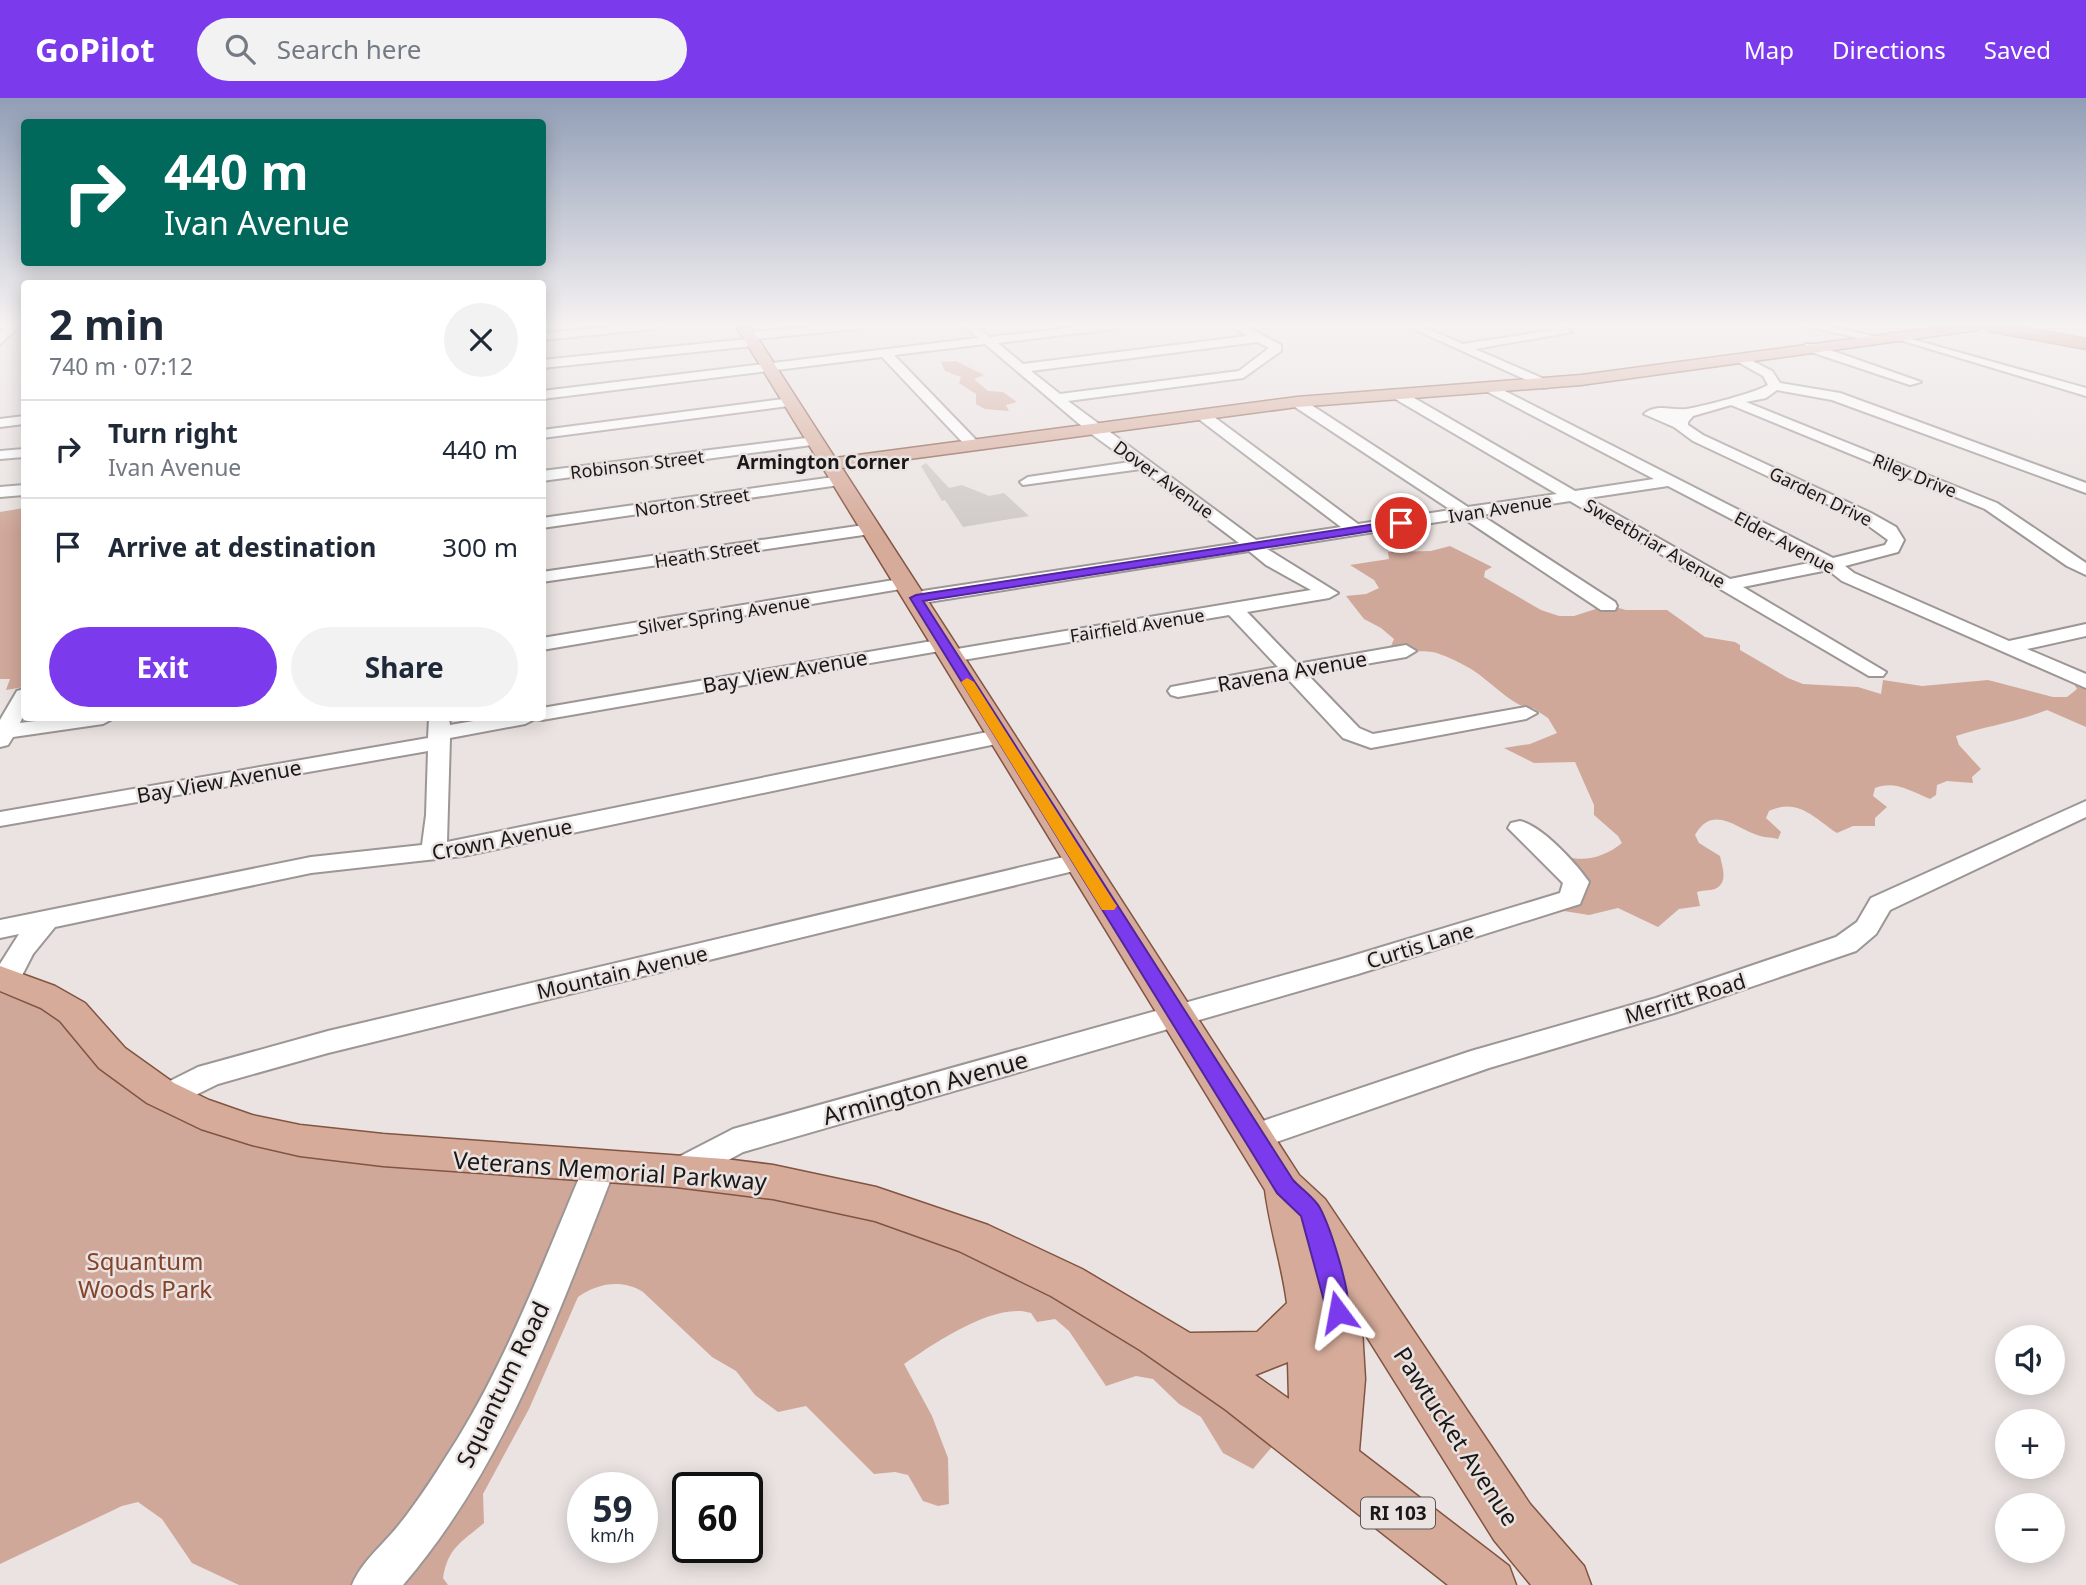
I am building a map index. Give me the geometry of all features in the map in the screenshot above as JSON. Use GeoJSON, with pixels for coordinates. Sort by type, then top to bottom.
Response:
{"type":"FeatureCollection","features":[{"type":"Feature","properties":{"kind":"main road","name":"Pawtucket Avenue"},"geometry":{"type":"LineString","coordinates":[[787,395],[805,424],[823,439],[836,473],[1256,1136],[1505,1511],[1565,1585]]}},
{"type":"Feature","properties":{"kind":"main road"},"geometry":{"type":"LineString","coordinates":[[836,473],[940,449],[1297,402],[1380,395]]}},
{"type":"Feature","properties":{"kind":"main road"},"geometry":{"type":"LineString","coordinates":[[856,444],[940,449]]}},
{"type":"Feature","properties":{"kind":"main road","name":"Veterans Memorial Parkway"},"geometry":{"type":"LineString","coordinates":[[3,979],[67,1006],[113,1059],[167,1097],[217,1119],[257,1132],[465,1159],[600,1166],[770,1181],[833,1191],[926,1218],[1030,1261],[1188,1354],[1490,1585]]}},
{"type":"Feature","properties":{"kind":"main road","name":"Pawtucket Avenue"},"geometry":{"type":"LineString","coordinates":[[1298,1199],[1291,1231],[1304,1271],[1310,1308],[1312,1399],[1320,1453]]}},
{"type":"Feature","properties":{"kind":"main road","name":"Pawtucket Avenue"},"geometry":{"type":"LineString","coordinates":[[1298,1199],[1336,1293],[1341,1330],[1343,1375],[1320,1453]]}},
{"type":"Feature","properties":{"kind":"main road"},"geometry":{"type":"LineString","coordinates":[[1188,1354],[1238,1356],[1266,1352],[1289,1337],[1310,1308]]}},
{"type":"Feature","properties":{"kind":"street"},"geometry":{"type":"LineString","coordinates":[[926,395],[973,445]]}},
{"type":"Feature","properties":{"kind":"street","name":"Dover Avenue"},"geometry":{"type":"LineString","coordinates":[[1056,395],[1095,429],[1281,567],[1329,593],[1324,594]]}},
{"type":"Feature","properties":{"kind":"street"},"geometry":{"type":"LineString","coordinates":[[1059,398],[1079,395]]}},
{"type":"Feature","properties":{"kind":"street","name":"Sweetbriar Avenue"},"geometry":{"type":"LineString","coordinates":[[1399,395],[1876,672]]}},
{"type":"Feature","properties":{"kind":"street","name":"Elder Avenue"},"geometry":{"type":"LineString","coordinates":[[1506,395],[1833,565],[1848,577],[2086,682]]}},
{"type":"Feature","properties":{"kind":"street","name":"Garden Drive"},"geometry":{"type":"LineString","coordinates":[[1762,395],[1732,401],[1684,419],[1698,438],[1865,516],[1889,531],[1896,540],[1892,548],[1880,554],[1833,565]]}},
{"type":"Feature","properties":{"kind":"street"},"geometry":{"type":"LineString","coordinates":[[1831,395],[2086,488]]}},
{"type":"Feature","properties":{"kind":"street","name":"Riley Drive"},"geometry":{"type":"LineString","coordinates":[[1732,401],[1998,509],[2086,570]]}},
{"type":"Feature","properties":{"kind":"street"},"geometry":{"type":"LineString","coordinates":[[546,433],[791,402]]}},
{"type":"Feature","properties":{"kind":"street"},"geometry":{"type":"LineString","coordinates":[[1297,402],[1608,606]]}},
{"type":"Feature","properties":{"kind":"street"},"geometry":{"type":"LineString","coordinates":[[1201,414],[1355,530]]}},
{"type":"Feature","properties":{"kind":"street"},"geometry":{"type":"LineString","coordinates":[[0,423],[21,420]]}},
{"type":"Feature","properties":{"kind":"street","name":"Robinson Street"},"geometry":{"type":"LineString","coordinates":[[546,475],[823,439]]}},
{"type":"Feature","properties":{"kind":"street"},"geometry":{"type":"LineString","coordinates":[[0,455],[21,453]]}},
{"type":"Feature","properties":{"kind":"street"},"geometry":{"type":"LineString","coordinates":[[1028,482],[1144,464]]}},
{"type":"Feature","properties":{"kind":"street","name":"Norton Street"},"geometry":{"type":"LineString","coordinates":[[546,522],[836,473]]}},
{"type":"Feature","properties":{"kind":"street","name":"Ivan Avenue"},"geometry":{"type":"LineString","coordinates":[[911,591],[1255,547],[1669,481]]}},
{"type":"Feature","properties":{"kind":"street"},"geometry":{"type":"LineString","coordinates":[[0,492],[21,490]]}},
{"type":"Feature","properties":{"kind":"street","name":"Heath Street"},"geometry":{"type":"LineString","coordinates":[[546,576],[871,529]]}},
{"type":"Feature","properties":{"kind":"street"},"geometry":{"type":"LineString","coordinates":[[1729,586],[1833,565]]}},
{"type":"Feature","properties":{"kind":"street","name":"Silver Spring Avenue"},"geometry":{"type":"LineString","coordinates":[[546,642],[911,591]]}},
{"type":"Feature","properties":{"kind":"street","name":"Fairfield Avenue"},"geometry":{"type":"LineString","coordinates":[[947,650],[1234,610],[1324,594]]}},
{"type":"Feature","properties":{"kind":"street"},"geometry":{"type":"LineString","coordinates":[[1234,610],[1351,733],[1364,739],[1371,741],[1393,738],[1526,713]]}},
{"type":"Feature","properties":{"kind":"street"},"geometry":{"type":"LineString","coordinates":[[2007,647],[2086,630]]}},
{"type":"Feature","properties":{"kind":"street","name":"Bay View Avenue"},"geometry":{"type":"LineString","coordinates":[[546,713],[947,650]]}},
{"type":"Feature","properties":{"kind":"street","name":"Ravena Avenue"},"geometry":{"type":"LineString","coordinates":[[1178,691],[1406,651]]}},
{"type":"Feature","properties":{"kind":"street"},"geometry":{"type":"LineString","coordinates":[[1,735],[21,700]]}},
{"type":"Feature","properties":{"kind":"street"},"geometry":{"type":"LineString","coordinates":[[1,735],[85,721]]}},
{"type":"Feature","properties":{"kind":"street","name":"Bay View Avenue"},"geometry":{"type":"LineString","coordinates":[[0,819],[439,731],[505,721]]}},
{"type":"Feature","properties":{"kind":"street"},"geometry":{"type":"LineString","coordinates":[[433,853],[438,815],[439,731]]}},
{"type":"Feature","properties":{"kind":"street","name":"Crown Avenue"},"geometry":{"type":"LineString","coordinates":[[0,929],[311,865],[433,853],[1002,736]]}},
{"type":"Feature","properties":{"kind":"street","name":"Merritt Road"},"geometry":{"type":"LineString","coordinates":[[1256,1136],[1482,1059],[1664,1006],[1846,944],[1867,928],[1880,904],[2086,808]]}},
{"type":"Feature","properties":{"kind":"street","name":"Curtis Lane"},"geometry":{"type":"LineString","coordinates":[[1177,1014],[1348,967],[1571,898],[1576,882],[1553,856],[1520,828]]}},
{"type":"Feature","properties":{"kind":"street","name":"Mountain Avenue"},"geometry":{"type":"LineString","coordinates":[[167,1097],[209,1075],[328,1042],[1081,861]]}},
{"type":"Feature","properties":{"kind":"street"},"geometry":{"type":"LineString","coordinates":[[3,979],[21,950],[48,917]]}},
{"type":"Feature","properties":{"kind":"street","name":"Armington Avenue"},"geometry":{"type":"LineString","coordinates":[[679,1173],[733,1142],[1177,1014]]}},
{"type":"Feature","properties":{"kind":"street","name":"Squantum Road"},"geometry":{"type":"LineString","coordinates":[[374,1585],[409,1549],[467,1460],[511,1375],[600,1166]]}},
{"type":"Feature","properties":{"kind":"green space"},"geometry":{"type":"Polygon","coordinates":[[[976,395],[1008,395],[1017,402],[1006,405],[1009,411],[985,409],[976,404],[976,395]]]}},
{"type":"Feature","properties":{"kind":"green space"},"geometry":{"type":"Polygon","coordinates":[[[21,508],[21,688],[6,690],[10,679],[0,679],[0,512],[21,508]]]}},
{"type":"Feature","properties":{"kind":"green space"},"geometry":{"type":"Polygon","coordinates":[[[1450,546],[1492,567],[1485,571],[1484,577],[1541,610],[1559,616],[1574,616],[1608,605],[1626,610],[1667,610],[1705,637],[1735,642],[1740,645],[1740,650],[1803,684],[1858,687],[1881,694],[1883,680],[1922,686],[1988,680],[2053,697],[2067,697],[2077,689],[2072,681],[2086,677],[2086,727],[2047,710],[1956,736],[1959,745],[1981,769],[1972,777],[1973,783],[1947,781],[1937,785],[1936,795],[1930,799],[1896,786],[1875,788],[1873,796],[1887,807],[1875,818],[1875,826],[1853,826],[1837,833],[1805,811],[1789,806],[1769,811],[1766,818],[1781,832],[1778,839],[1760,836],[1726,821],[1710,821],[1695,835],[1699,843],[1720,856],[1724,874],[1722,883],[1715,889],[1697,892],[1700,906],[1679,909],[1658,927],[1618,908],[1589,915],[1551,909],[1577,896],[1567,857],[1596,857],[1622,843],[1618,836],[1594,815],[1594,805],[1575,762],[1534,763],[1504,748],[1530,744],[1557,733],[1548,718],[1533,708],[1519,704],[1478,673],[1452,659],[1426,651],[1406,652],[1391,646],[1394,639],[1364,619],[1346,596],[1366,594],[1379,588],[1374,580],[1350,565],[1389,559],[1388,552],[1431,551],[1450,546]]]}},
{"type":"Feature","properties":{"kind":"green space","name":"Squantum Woods Park"},"geometry":{"type":"Polygon","coordinates":[[[0,975],[223,1121],[924,1217],[1283,1434],[1253,1469],[1223,1453],[1201,1417],[1179,1404],[1153,1379],[1136,1376],[1106,1386],[1069,1331],[1055,1319],[1037,1322],[1031,1313],[1000,1313],[965,1326],[904,1364],[932,1416],[948,1458],[949,1504],[938,1506],[923,1501],[908,1475],[895,1472],[874,1474],[806,1406],[778,1412],[755,1395],[736,1371],[712,1357],[643,1292],[627,1285],[610,1284],[594,1288],[578,1297],[529,1409],[483,1494],[484,1523],[457,1546],[448,1559],[443,1578],[448,1585],[239,1585],[192,1563],[162,1519],[138,1502],[122,1506],[0,1564],[0,975]]]}},
{"type":"Feature","properties":{"kind":"building"},"geometry":{"type":"Polygon","coordinates":[[[926,463],[949,488],[962,485],[989,496],[1004,493],[1029,516],[963,527],[945,500],[942,501],[921,466],[926,463]]]}},
{"type":"Feature","properties":{"kind":"slow traffic"},"geometry":{"type":"LineString","coordinates":[[967,682],[1108,906]]}},
{"type":"Feature","properties":{"kind":"district","name":"Armington Corner"},"geometry":{"type":"Point","coordinates":[823,462]}},
{"type":"Feature","properties":{"kind":"route"},"geometry":{"type":"LineString","coordinates":[[1338,1312],[1336,1293],[1310,1211],[1285,1187],[1256,1136],[916,598],[1401,523]]}}]}
